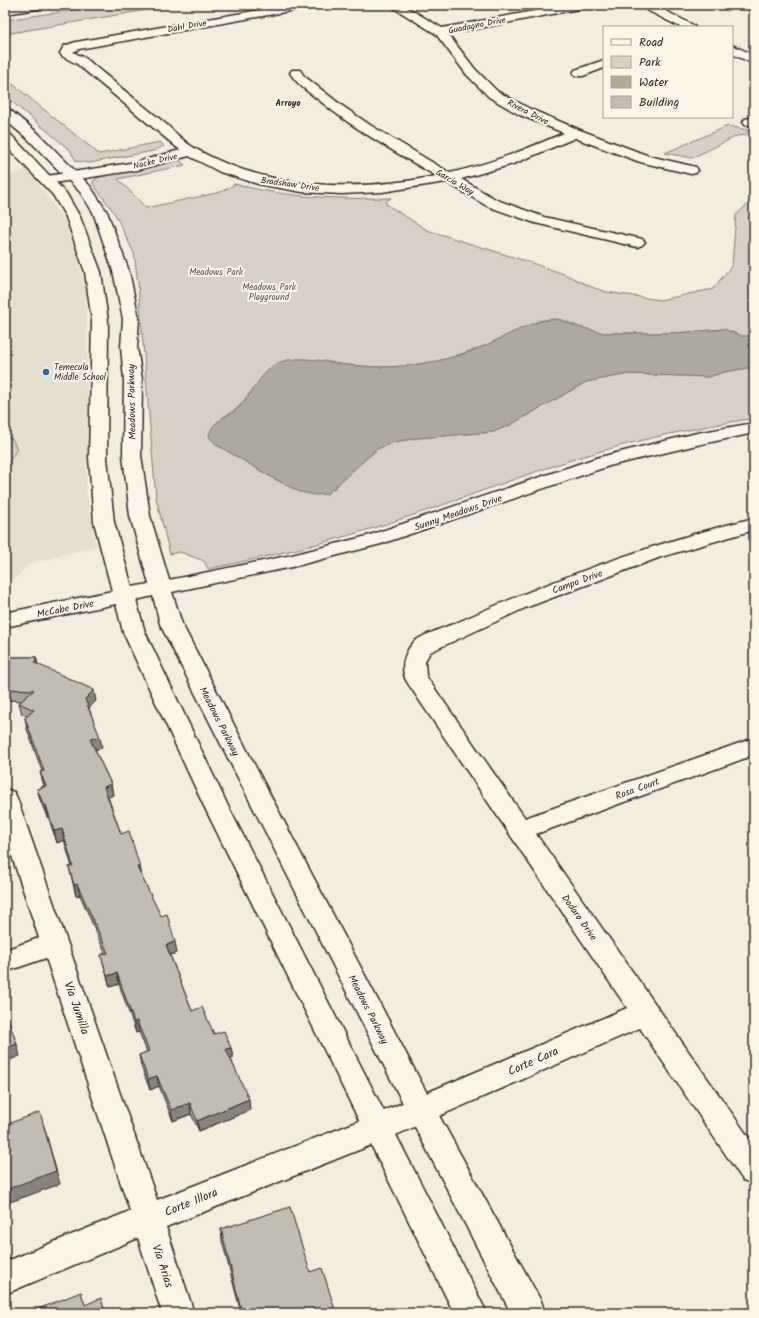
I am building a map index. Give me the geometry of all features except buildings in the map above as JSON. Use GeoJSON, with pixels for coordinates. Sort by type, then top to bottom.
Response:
{"type":"FeatureCollection","features":[{"type":"Feature","properties":{"kind":"street"},"geometry":{"type":"LineString","coordinates":[[5,11],[44,5]]}},
{"type":"Feature","properties":{"kind":"street","name":"Dahl Drive"},"geometry":{"type":"LineString","coordinates":[[68,49],[108,40],[307,5]]}},
{"type":"Feature","properties":{"kind":"street","name":"Rivera Drive"},"geometry":{"type":"LineString","coordinates":[[395,5],[440,32],[471,72],[494,94],[525,112],[574,134],[646,159],[690,170]]}},
{"type":"Feature","properties":{"kind":"street","name":"Guadagno Drive"},"geometry":{"type":"LineString","coordinates":[[440,32],[584,5]]}},
{"type":"Feature","properties":{"kind":"street"},"geometry":{"type":"LineString","coordinates":[[645,5],[687,26]]}},
{"type":"Feature","properties":{"kind":"street","name":"Bradshaw Drive"},"geometry":{"type":"LineString","coordinates":[[68,49],[66,53],[81,61],[190,151],[206,161],[229,171],[256,179],[314,188],[358,189],[392,186],[447,177],[500,163],[574,134]]}},
{"type":"Feature","properties":{"kind":"street"},"geometry":{"type":"LineString","coordinates":[[733,50],[754,60]]}},
{"type":"Feature","properties":{"kind":"street"},"geometry":{"type":"LineString","coordinates":[[579,73],[603,64]]}},
{"type":"Feature","properties":{"kind":"street","name":"Garcia Way"},"geometry":{"type":"LineString","coordinates":[[296,73],[300,79],[336,108],[377,135],[492,203],[540,220],[637,242]]}},
{"type":"Feature","properties":{"kind":"street","name":"Meadows Parkway"},"geometry":{"type":"LineString","coordinates":[[5,113],[77,174],[100,212],[121,271],[131,319],[129,347],[132,380],[132,455],[140,516],[171,624],[422,1110],[529,1313]]}},
{"type":"Feature","properties":{"kind":"street"},"geometry":{"type":"LineString","coordinates":[[5,137],[59,194],[73,217],[93,272],[100,321],[98,458],[104,522],[134,632],[215,804],[471,1313]]}},
{"type":"Feature","properties":{"kind":"street","name":"Nacke Drive"},"geometry":{"type":"LineString","coordinates":[[46,180],[77,174],[97,173],[172,158],[190,151]]}},
{"type":"Feature","properties":{"kind":"street","name":"Sunny Meadows Drive"},"geometry":{"type":"LineString","coordinates":[[124,596],[292,562],[374,540],[603,462],[690,441],[754,428]]}},
{"type":"Feature","properties":{"kind":"street","name":"Campo Drive"},"geometry":{"type":"LineString","coordinates":[[414,661],[421,647],[518,603],[654,554],[754,524]]}},
{"type":"Feature","properties":{"kind":"street","name":"McCabe Drive"},"geometry":{"type":"LineString","coordinates":[[5,620],[124,596]]}},
{"type":"Feature","properties":{"kind":"street","name":"Dodaro Drive"},"geometry":{"type":"LineString","coordinates":[[414,661],[415,677],[754,1170]]}},
{"type":"Feature","properties":{"kind":"street","name":"Rosa Court"},"geometry":{"type":"LineString","coordinates":[[519,830],[754,746]]}},
{"type":"Feature","properties":{"kind":"street","name":"Via Jumilla"},"geometry":{"type":"LineString","coordinates":[[5,798],[148,1219]]}},
{"type":"Feature","properties":{"kind":"street"},"geometry":{"type":"LineString","coordinates":[[5,961],[55,944]]}},
{"type":"Feature","properties":{"kind":"street","name":"Corte Cara"},"geometry":{"type":"LineString","coordinates":[[378,1128],[645,1013]]}},
{"type":"Feature","properties":{"kind":"street","name":"Corte Illora"},"geometry":{"type":"LineString","coordinates":[[5,1278],[148,1219],[378,1128]]}},
{"type":"Feature","properties":{"kind":"street","name":"Via Arias"},"geometry":{"type":"LineString","coordinates":[[148,1219],[178,1313]]}},
{"type":"Feature","properties":{"kind":"shaded area","name":"Temecula Middle School"},"geometry":{"type":"Polygon","coordinates":[[[28,170],[64,220],[76,250],[86,290],[88,409],[86,490],[96,546],[29,564],[15,579],[5,581],[5,177],[28,170]]]}},
{"type":"Feature","properties":{"kind":"green space"},"geometry":{"type":"Polygon","coordinates":[[[107,5],[176,5],[5,34],[5,20],[107,5]]]}},
{"type":"Feature","properties":{"kind":"green space"},"geometry":{"type":"Polygon","coordinates":[[[5,78],[99,154],[160,142],[164,146],[153,151],[89,163],[76,161],[70,150],[5,96],[5,78]]]}},
{"type":"Feature","properties":{"kind":"green space"},"geometry":{"type":"Polygon","coordinates":[[[728,126],[748,130],[746,135],[737,136],[692,158],[665,153],[728,126]]]}},
{"type":"Feature","properties":{"kind":"green space"},"geometry":{"type":"Polygon","coordinates":[[[179,160],[185,165],[118,179],[146,208],[221,192],[235,184],[254,189],[313,197],[391,198],[386,201],[386,204],[427,230],[564,274],[594,288],[607,292],[660,300],[713,289],[732,265],[736,215],[754,198],[754,336],[742,336],[724,329],[676,333],[604,333],[579,327],[563,320],[549,319],[538,321],[485,346],[443,360],[409,366],[378,367],[346,365],[263,377],[237,409],[223,417],[217,445],[300,492],[334,489],[345,477],[377,449],[394,442],[417,438],[493,432],[510,425],[586,382],[628,374],[709,377],[724,372],[754,367],[754,418],[675,433],[598,452],[546,468],[369,529],[278,554],[208,569],[204,561],[180,552],[170,554],[156,498],[138,283],[134,253],[115,214],[93,184],[93,181],[102,175],[179,160]]]}},
{"type":"Feature","properties":{"kind":"green space"},"geometry":{"type":"Polygon","coordinates":[[[5,435],[12,439],[17,449],[5,466],[5,435]]]}},
{"type":"Feature","properties":{"kind":"water"},"geometry":{"type":"Polygon","coordinates":[[[557,319],[579,327],[604,333],[676,333],[724,329],[742,336],[754,336],[754,367],[724,372],[709,377],[628,374],[586,382],[510,425],[493,432],[417,438],[394,442],[377,449],[327,494],[315,495],[300,492],[217,445],[209,437],[210,431],[216,423],[243,403],[272,366],[286,360],[303,359],[371,367],[395,367],[421,364],[468,352],[529,325],[557,319]]]}},
{"type":"Feature","properties":{"kind":"place","name":"Temecula Middle School"},"geometry":{"type":"Point","coordinates":[46,372]}},
{"type":"Feature","properties":{"kind":"district","name":"Arroyo"},"geometry":{"type":"Point","coordinates":[288,103]}},
{"type":"Feature","properties":{"kind":"park label","name":"Meadows Park"},"geometry":{"type":"Point","coordinates":[216,272]}},
{"type":"Feature","properties":{"kind":"park label","name":"Meadows Park Playground"},"geometry":{"type":"Point","coordinates":[269,292]}}]}
